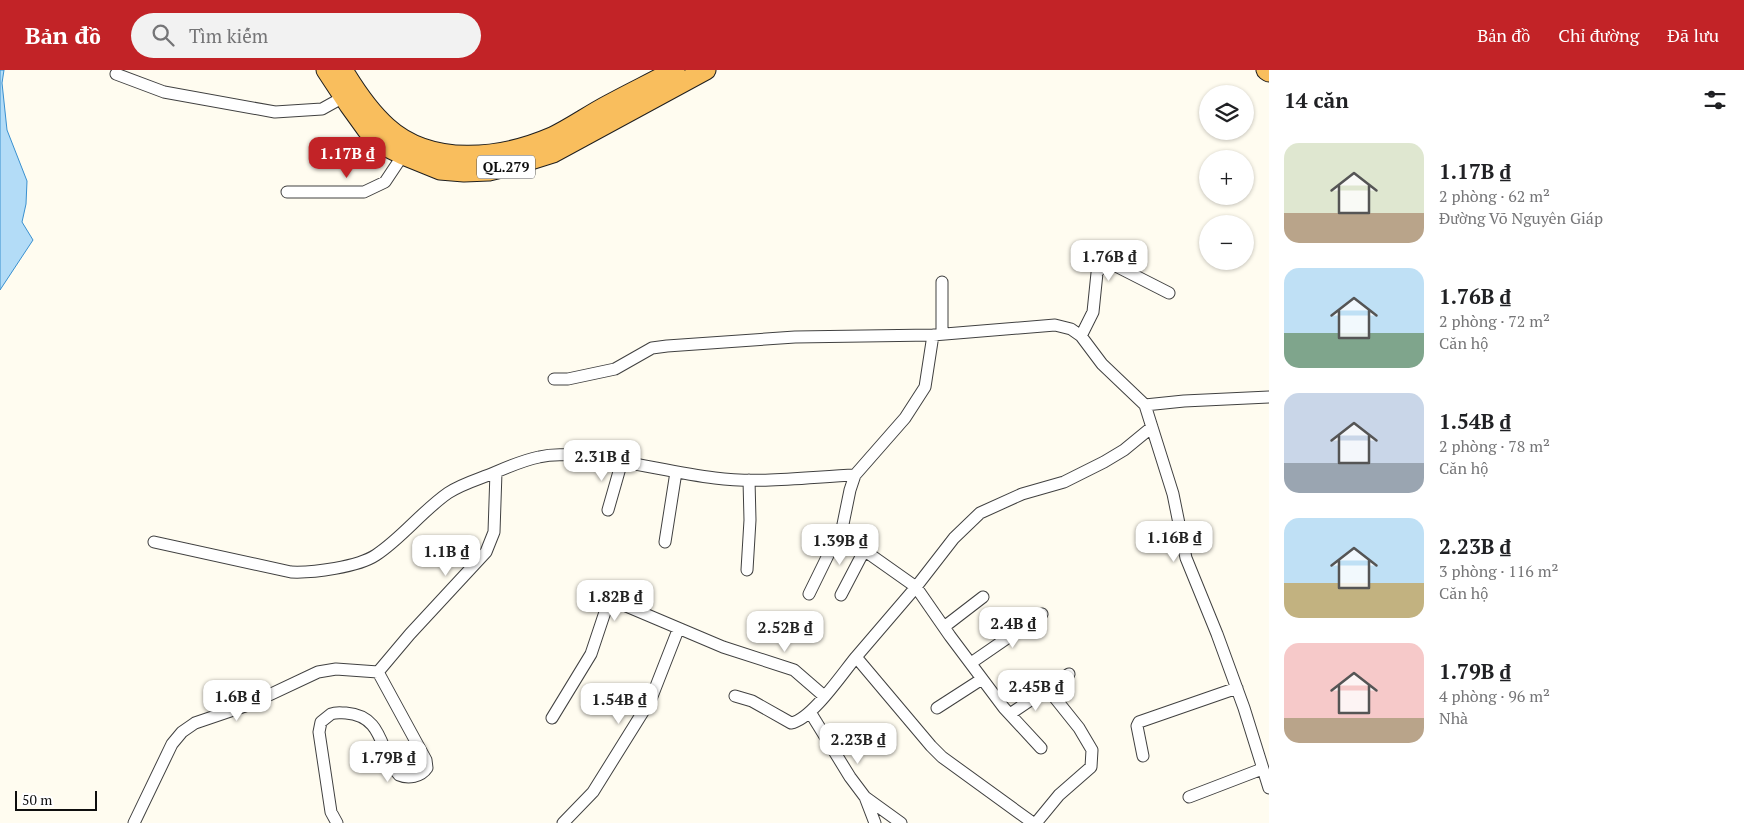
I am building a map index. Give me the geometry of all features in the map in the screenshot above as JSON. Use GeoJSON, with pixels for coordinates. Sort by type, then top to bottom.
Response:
{"type":"FeatureCollection","features":[{"type":"Feature","properties":{"kind":"highway","name":"QL.279"},"geometry":{"type":"LineString","coordinates":[[326,70],[387,127],[410,143],[426,149],[465,156],[519,148],[552,136],[608,104],[675,70]]}},
{"type":"Feature","properties":{"kind":"highway","name":"QL.279"},"geometry":{"type":"LineString","coordinates":[[343,70],[350,94],[368,130],[389,148],[440,170],[464,172],[489,171],[553,153],[706,70]]}},
{"type":"Feature","properties":{"kind":"street"},"geometry":{"type":"LineString","coordinates":[[116,74],[164,92],[275,112],[322,109],[350,94]]}},
{"type":"Feature","properties":{"kind":"street"},"geometry":{"type":"LineString","coordinates":[[287,192],[364,192],[385,182],[403,155]]}},
{"type":"Feature","properties":{"kind":"street"},"geometry":{"type":"LineString","coordinates":[[1081,336],[1093,312],[1097,272],[1105,264],[1114,265],[1169,293]]}},
{"type":"Feature","properties":{"kind":"street"},"geometry":{"type":"LineString","coordinates":[[809,594],[834,543],[841,534],[855,475],[905,418],[925,387],[938,334],[942,282]]}},
{"type":"Feature","properties":{"kind":"street"},"geometry":{"type":"LineString","coordinates":[[554,378],[568,379],[615,369],[652,348],[667,346],[794,337],[938,334],[1055,325],[1071,329],[1081,336],[1102,364],[1145,405],[1173,494],[1186,558],[1237,688],[1269,788]]}},
{"type":"Feature","properties":{"kind":"street"},"geometry":{"type":"LineString","coordinates":[[1145,405],[1204,399],[1269,397]]}},
{"type":"Feature","properties":{"kind":"street"},"geometry":{"type":"LineString","coordinates":[[735,696],[752,702],[790,723],[797,722],[810,712],[916,587],[954,538],[980,513],[1022,494],[1064,482],[1104,462],[1124,450],[1152,427]]}},
{"type":"Feature","properties":{"kind":"street"},"geometry":{"type":"LineString","coordinates":[[154,542],[292,572],[355,564],[370,559],[382,551],[448,493],[513,464],[540,456],[565,454],[622,461],[717,478],[749,480],[855,475]]}},
{"type":"Feature","properties":{"kind":"street"},"geometry":{"type":"LineString","coordinates":[[608,510],[622,461]]}},
{"type":"Feature","properties":{"kind":"street"},"geometry":{"type":"LineString","coordinates":[[378,672],[410,634],[486,552],[494,532],[496,472]]}},
{"type":"Feature","properties":{"kind":"street"},"geometry":{"type":"LineString","coordinates":[[665,542],[676,472]]}},
{"type":"Feature","properties":{"kind":"street"},"geometry":{"type":"LineString","coordinates":[[747,570],[750,520],[749,480]]}},
{"type":"Feature","properties":{"kind":"street"},"geometry":{"type":"LineString","coordinates":[[841,534],[916,587],[982,679],[1041,748]]}},
{"type":"Feature","properties":{"kind":"street"},"geometry":{"type":"LineString","coordinates":[[841,595],[864,551]]}},
{"type":"Feature","properties":{"kind":"street"},"geometry":{"type":"LineString","coordinates":[[944,627],[983,597]]}},
{"type":"Feature","properties":{"kind":"street"},"geometry":{"type":"LineString","coordinates":[[552,718],[591,654],[606,609],[609,605],[619,603],[678,630],[753,658],[794,670],[824,696]]}},
{"type":"Feature","properties":{"kind":"street"},"geometry":{"type":"LineString","coordinates":[[970,663],[1042,614]]}},
{"type":"Feature","properties":{"kind":"street"},"geometry":{"type":"LineString","coordinates":[[563,823],[593,792],[651,699],[678,630]]}},
{"type":"Feature","properties":{"kind":"street"},"geometry":{"type":"LineString","coordinates":[[856,657],[926,741],[942,757],[1034,823],[1059,795],[1091,767],[1092,750],[1079,728],[1047,688]]}},
{"type":"Feature","properties":{"kind":"street"},"geometry":{"type":"LineString","coordinates":[[134,823],[172,744],[182,732],[195,723],[248,705],[318,672],[336,669],[378,672]]}},
{"type":"Feature","properties":{"kind":"street"},"geometry":{"type":"LineString","coordinates":[[337,823],[332,812],[319,732],[321,722],[331,714],[355,714],[369,721],[377,731],[399,775],[408,778],[422,774],[427,768],[426,760],[378,672]]}},
{"type":"Feature","properties":{"kind":"street"},"geometry":{"type":"LineString","coordinates":[[1010,714],[1069,674]]}},
{"type":"Feature","properties":{"kind":"street"},"geometry":{"type":"LineString","coordinates":[[937,708],[982,679]]}},
{"type":"Feature","properties":{"kind":"street"},"geometry":{"type":"LineString","coordinates":[[1143,756],[1137,726],[1139,722],[1237,688]]}},
{"type":"Feature","properties":{"kind":"street"},"geometry":{"type":"LineString","coordinates":[[810,712],[850,776],[866,797],[901,823]]}},
{"type":"Feature","properties":{"kind":"street"},"geometry":{"type":"LineString","coordinates":[[1189,796],[1262,769]]}},
{"type":"Feature","properties":{"kind":"street"},"geometry":{"type":"LineString","coordinates":[[866,797],[875,823]]}},
{"type":"Feature","properties":{"kind":"water"},"geometry":{"type":"Polygon","coordinates":[[[0,70],[4,70],[2,83],[7,130],[27,181],[26,204],[22,222],[33,240],[0,290],[0,70]]]}}]}
